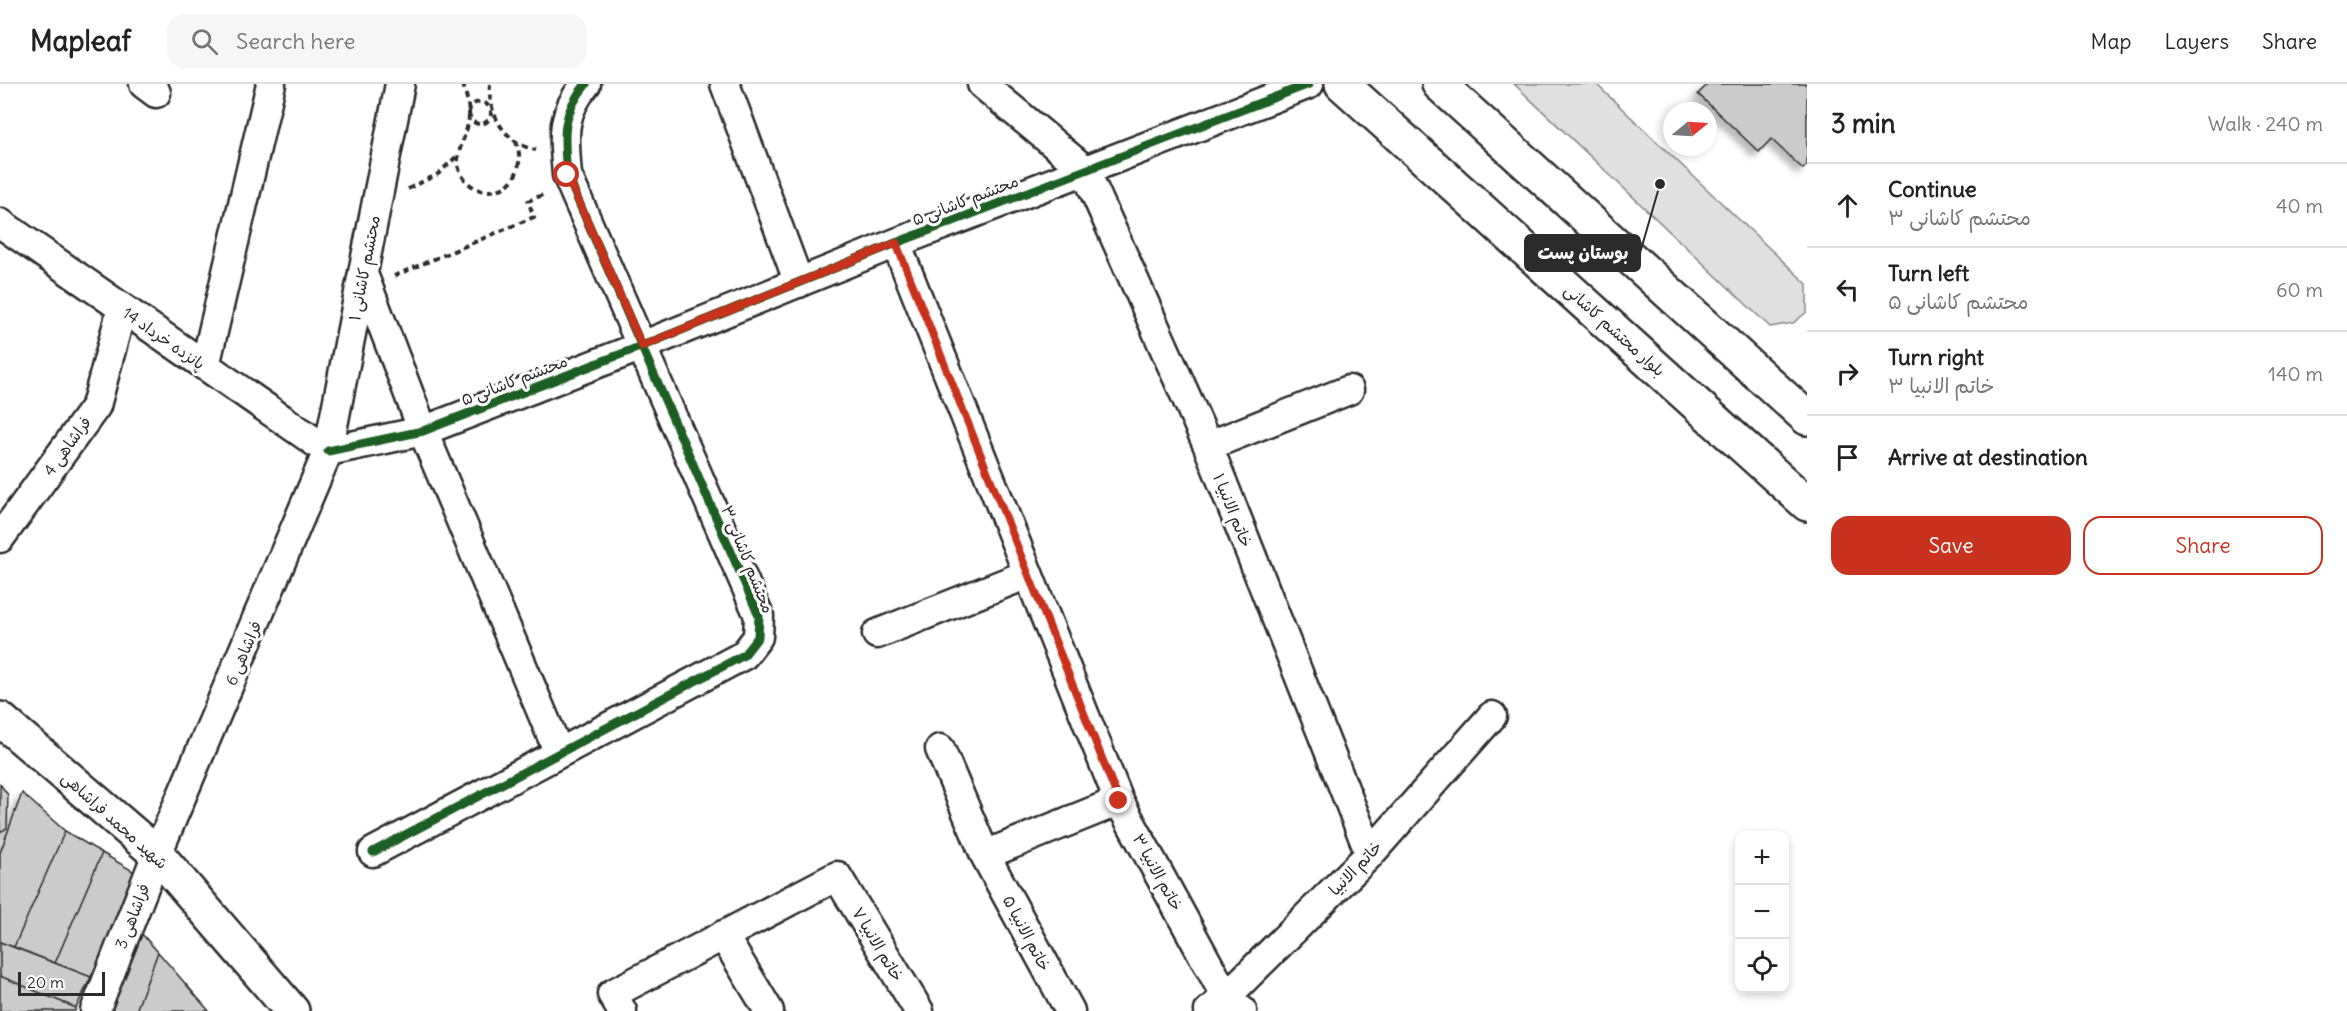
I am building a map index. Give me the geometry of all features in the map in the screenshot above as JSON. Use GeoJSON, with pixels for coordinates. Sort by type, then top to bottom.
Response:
{"type":"FeatureCollection","features":[{"type":"Feature","properties":{"kind":"main road","name":"بلوار محتشم کاشانی"},"geometry":{"type":"LineString","coordinates":[[1342,84],[1807,504]]}},
{"type":"Feature","properties":{"kind":"main road"},"geometry":{"type":"LineString","coordinates":[[1439,84],[1802,402]]}},
{"type":"Feature","properties":{"kind":"main road","name":"شهید محمد فراشاهی"},"geometry":{"type":"LineString","coordinates":[[0,719],[157,854],[292,1011]]}},
{"type":"Feature","properties":{"kind":"street"},"geometry":{"type":"LineString","coordinates":[[205,366],[271,84]]}},
{"type":"Feature","properties":{"kind":"street","name":"محتشم کاشانی ۱"},"geometry":{"type":"LineString","coordinates":[[328,451],[375,277],[400,84]]}},
{"type":"Feature","properties":{"kind":"street","name":"محتشم کاشانی ۳"},"geometry":{"type":"LineString","coordinates":[[372,852],[744,655],[758,637],[759,616],[567,175],[564,128],[576,96],[586,84]]}},
{"type":"Feature","properties":{"kind":"street"},"geometry":{"type":"LineString","coordinates":[[725,84],[799,283]]}},
{"type":"Feature","properties":{"kind":"street"},"geometry":{"type":"LineString","coordinates":[[982,84],[1085,170]]}},
{"type":"Feature","properties":{"kind":"street","name":"محتشم کاشانی ۵"},"geometry":{"type":"LineString","coordinates":[[328,451],[423,431],[642,346],[896,243],[1309,84]]}},
{"type":"Feature","properties":{"kind":"street","name":"خاتم الانبیا ۱"},"geometry":{"type":"LineString","coordinates":[[1085,170],[1208,446],[1370,854]]}},
{"type":"Feature","properties":{"kind":"street","name":"پانزده خرداد 14"},"geometry":{"type":"LineString","coordinates":[[0,224],[328,451]]}},
{"type":"Feature","properties":{"kind":"street","name":"خاتم الانبیا ۳"},"geometry":{"type":"LineString","coordinates":[[896,243],[1119,801],[1226,1006]]}},
{"type":"Feature","properties":{"kind":"street"},"geometry":{"type":"LineString","coordinates":[[375,277],[423,431],[560,753]]}},
{"type":"Feature","properties":{"kind":"street","name":"فراشاهی 4"},"geometry":{"type":"LineString","coordinates":[[0,538],[96,406],[122,308]]}},
{"type":"Feature","properties":{"kind":"street"},"geometry":{"type":"LineString","coordinates":[[1208,446],[1349,390]]}},
{"type":"Feature","properties":{"kind":"street","name":"فراشاهی 6"},"geometry":{"type":"LineString","coordinates":[[157,854],[328,451]]}},
{"type":"Feature","properties":{"kind":"street"},"geometry":{"type":"LineString","coordinates":[[877,634],[1028,574]]}},
{"type":"Feature","properties":{"kind":"street","name":"خاتم الانبیا"},"geometry":{"type":"LineString","coordinates":[[1226,1006],[1370,854],[1492,716]]}},
{"type":"Feature","properties":{"kind":"street","name":"خاتم الانبیا ۵"},"geometry":{"type":"LineString","coordinates":[[940,749],[985,855],[1070,1011]]}},
{"type":"Feature","properties":{"kind":"street"},"geometry":{"type":"LineString","coordinates":[[985,855],[1119,801]]}},
{"type":"Feature","properties":{"kind":"street","name":"فراشاهی 3"},"geometry":{"type":"LineString","coordinates":[[95,1011],[157,854]]}},
{"type":"Feature","properties":{"kind":"street","name":"خاتم الانبیا ۷"},"geometry":{"type":"LineString","coordinates":[[723,935],[837,876],[919,1011]]}},
{"type":"Feature","properties":{"kind":"street"},"geometry":{"type":"LineString","coordinates":[[616,1002],[723,935],[769,1011]]}},
{"type":"Feature","properties":{"kind":"path"},"geometry":{"type":"LineString","coordinates":[[463,84],[469,115],[473,123],[482,125],[490,120],[492,111],[490,84]]}},
{"type":"Feature","properties":{"kind":"path"},"geometry":{"type":"LineString","coordinates":[[516,142],[521,161],[519,171],[506,186],[497,190],[477,189],[468,184],[458,167],[457,157],[466,130],[470,106],[478,102],[487,104],[500,127],[516,142],[530,149],[541,151]]}},
{"type":"Feature","properties":{"kind":"path"},"geometry":{"type":"LineString","coordinates":[[406,180],[404,190],[421,185],[457,157]]}},
{"type":"Feature","properties":{"kind":"path"},"geometry":{"type":"LineString","coordinates":[[375,277],[534,217],[528,201],[550,192]]}},
{"type":"Feature","properties":{"kind":"shaded area"},"geometry":{"type":"Polygon","coordinates":[[[1514,84],[1596,84],[1663,148],[1663,156],[1672,156],[1807,284],[1807,312],[1793,323],[1770,327],[1514,84]]]}},
{"type":"Feature","properties":{"kind":"building"},"geometry":{"type":"Polygon","coordinates":[[[1708,84],[1807,84],[1807,165],[1803,169],[1771,139],[1759,152],[1717,112],[1717,102],[1706,102],[1698,94],[1708,84]]]}},
{"type":"Feature","properties":{"kind":"building"},"geometry":{"type":"Polygon","coordinates":[[[0,784],[8,795],[7,828],[0,832],[0,784]]]}},
{"type":"Feature","properties":{"kind":"building"},"geometry":{"type":"Polygon","coordinates":[[[22,793],[65,831],[14,947],[0,942],[0,853],[22,793]]]}},
{"type":"Feature","properties":{"kind":"building"},"geometry":{"type":"Polygon","coordinates":[[[65,831],[102,853],[55,963],[14,947],[65,831]]]}},
{"type":"Feature","properties":{"kind":"building"},"geometry":{"type":"Polygon","coordinates":[[[102,853],[138,874],[91,977],[55,963],[102,853]]]}},
{"type":"Feature","properties":{"kind":"building"},"geometry":{"type":"Polygon","coordinates":[[[141,933],[158,952],[136,1011],[100,1011],[141,933]]]}},
{"type":"Feature","properties":{"kind":"building"},"geometry":{"type":"Polygon","coordinates":[[[0,942],[91,977],[76,1008],[0,976],[0,942]]]}},
{"type":"Feature","properties":{"kind":"building"},"geometry":{"type":"Polygon","coordinates":[[[158,952],[209,1011],[136,1011],[158,952]]]}},
{"type":"Feature","properties":{"kind":"building"},"geometry":{"type":"Polygon","coordinates":[[[0,976],[76,1008],[75,1011],[0,1011],[0,976]]]}},
{"type":"Feature","properties":{"kind":"cycle path"},"geometry":{"type":"LineString","coordinates":[[373,852],[744,655],[758,637],[759,616],[567,175],[565,138],[568,116],[586,84]]}},
{"type":"Feature","properties":{"kind":"cycle path"},"geometry":{"type":"LineString","coordinates":[[328,451],[423,431],[642,346],[896,243],[1309,84]]}},
{"type":"Feature","properties":{"kind":"place","name":"بوستان پست"},"geometry":{"type":"Point","coordinates":[1660,184]}},
{"type":"Feature","properties":{"kind":"route"},"geometry":{"type":"LineString","coordinates":[[567,175],[642,346],[896,243],[1119,801]]}}]}
